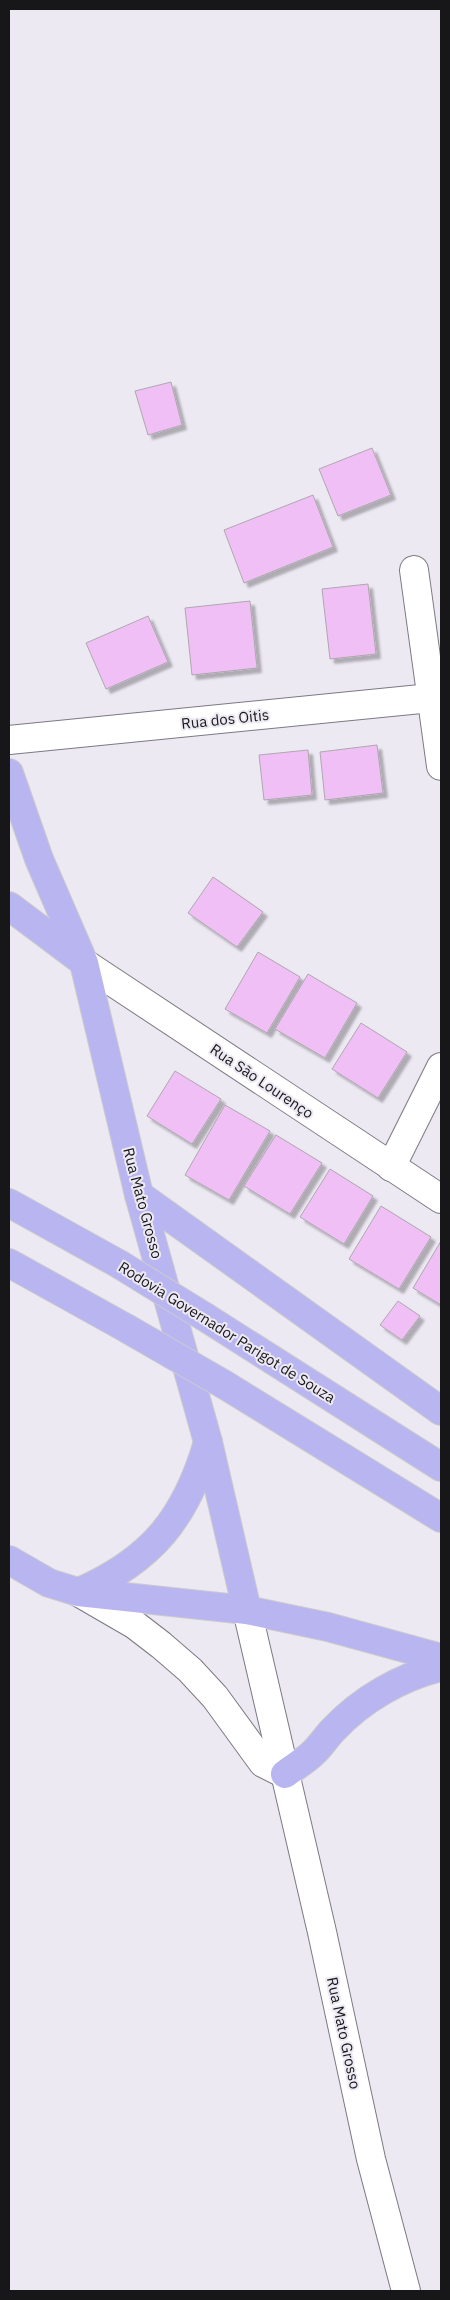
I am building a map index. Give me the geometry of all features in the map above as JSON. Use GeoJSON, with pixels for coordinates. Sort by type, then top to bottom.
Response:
{"type":"FeatureCollection","features":[{"type":"Feature","properties":{"kind":"main road","name":"Rua Mato Grosso"},"geometry":{"type":"LineString","coordinates":[[9,773],[39,859],[84,963],[139,1195],[208,1442],[247,1610]]}},
{"type":"Feature","properties":{"kind":"main road"},"geometry":{"type":"LineString","coordinates":[[9,906],[41,928],[84,963]]}},
{"type":"Feature","properties":{"kind":"main road"},"geometry":{"type":"LineString","coordinates":[[139,1195],[441,1411]]}},
{"type":"Feature","properties":{"kind":"main road","name":"Rodovia Governador Parigot de Souza"},"geometry":{"type":"LineString","coordinates":[[9,1203],[119,1264],[441,1467]]}},
{"type":"Feature","properties":{"kind":"main road"},"geometry":{"type":"LineString","coordinates":[[9,1264],[225,1385],[441,1518]]}},
{"type":"Feature","properties":{"kind":"main road"},"geometry":{"type":"LineString","coordinates":[[78,1592],[102,1582],[125,1568],[146,1552],[168,1528],[186,1502],[199,1473],[208,1442]]}},
{"type":"Feature","properties":{"kind":"main road"},"geometry":{"type":"LineString","coordinates":[[9,1560],[49,1582],[78,1592],[247,1610],[328,1627],[441,1658]]}},
{"type":"Feature","properties":{"kind":"main road"},"geometry":{"type":"LineString","coordinates":[[285,1774],[313,1753],[334,1729],[380,1692],[404,1679],[441,1667]]}},
{"type":"Feature","properties":{"kind":"street"},"geometry":{"type":"LineString","coordinates":[[414,570],[437,698],[441,766]]}},
{"type":"Feature","properties":{"kind":"street","name":"Rua dos Oitis"},"geometry":{"type":"LineString","coordinates":[[9,740],[437,698]]}},
{"type":"Feature","properties":{"kind":"street","name":"Rua São Lourenço"},"geometry":{"type":"LineString","coordinates":[[84,963],[441,1199]]}},
{"type":"Feature","properties":{"kind":"street"},"geometry":{"type":"LineString","coordinates":[[391,1167],[441,1068]]}},
{"type":"Feature","properties":{"kind":"street"},"geometry":{"type":"LineString","coordinates":[[78,1592],[135,1625],[162,1644],[215,1697],[263,1763],[285,1774]]}},
{"type":"Feature","properties":{"kind":"street","name":"Rua Mato Grosso"},"geometry":{"type":"LineString","coordinates":[[247,1610],[322,1932],[371,2159],[406,2291]]}},
{"type":"Feature","properties":{"kind":"building"},"geometry":{"type":"Polygon","coordinates":[[[171,382],[182,425],[148,435],[135,391],[171,382]]]}},
{"type":"Feature","properties":{"kind":"building"},"geometry":{"type":"Polygon","coordinates":[[[372,448],[391,495],[338,516],[319,469],[372,448]]]}},
{"type":"Feature","properties":{"kind":"building"},"geometry":{"type":"Polygon","coordinates":[[[313,495],[333,547],[244,583],[224,530],[313,495]]]}},
{"type":"Feature","properties":{"kind":"building"},"geometry":{"type":"Polygon","coordinates":[[[368,584],[376,654],[330,659],[322,589],[368,584]]]}},
{"type":"Feature","properties":{"kind":"building"},"geometry":{"type":"Polygon","coordinates":[[[250,601],[257,668],[192,675],[185,608],[250,601]]]}},
{"type":"Feature","properties":{"kind":"building"},"geometry":{"type":"Polygon","coordinates":[[[148,616],[168,662],[106,689],[86,643],[148,616]]]}},
{"type":"Feature","properties":{"kind":"building"},"geometry":{"type":"Polygon","coordinates":[[[377,745],[383,793],[325,800],[320,752],[377,745]]]}},
{"type":"Feature","properties":{"kind":"building"},"geometry":{"type":"Polygon","coordinates":[[[308,750],[312,795],[264,800],[259,755],[308,750]]]}},
{"type":"Feature","properties":{"kind":"building"},"geometry":{"type":"Polygon","coordinates":[[[213,877],[263,912],[237,947],[188,913],[213,877]]]}},
{"type":"Feature","properties":{"kind":"building"},"geometry":{"type":"Polygon","coordinates":[[[258,952],[300,977],[267,1033],[225,1009],[258,952]]]}},
{"type":"Feature","properties":{"kind":"building"},"geometry":{"type":"Polygon","coordinates":[[[308,974],[357,1003],[325,1058],[275,1029],[308,974]]]}},
{"type":"Feature","properties":{"kind":"building"},"geometry":{"type":"Polygon","coordinates":[[[361,1023],[407,1052],[378,1098],[332,1069],[361,1023]]]}},
{"type":"Feature","properties":{"kind":"building"},"geometry":{"type":"Polygon","coordinates":[[[175,1071],[221,1099],[192,1144],[147,1116],[175,1071]]]}},
{"type":"Feature","properties":{"kind":"building"},"geometry":{"type":"Polygon","coordinates":[[[225,1105],[270,1131],[229,1200],[185,1175],[225,1105]]]}},
{"type":"Feature","properties":{"kind":"building"},"geometry":{"type":"Polygon","coordinates":[[[276,1135],[322,1163],[290,1214],[244,1186],[276,1135]]]}},
{"type":"Feature","properties":{"kind":"building"},"geometry":{"type":"Polygon","coordinates":[[[330,1169],[373,1196],[344,1244],[300,1217],[330,1169]]]}},
{"type":"Feature","properties":{"kind":"building"},"geometry":{"type":"Polygon","coordinates":[[[381,1206],[431,1237],[399,1289],[349,1259],[381,1206]]]}},
{"type":"Feature","properties":{"kind":"building"},"geometry":{"type":"Polygon","coordinates":[[[441,1241],[441,1305],[413,1288],[441,1241]]]}},
{"type":"Feature","properties":{"kind":"building"},"geometry":{"type":"Polygon","coordinates":[[[398,1301],[420,1316],[402,1340],[380,1325],[398,1301]]]}}]}
